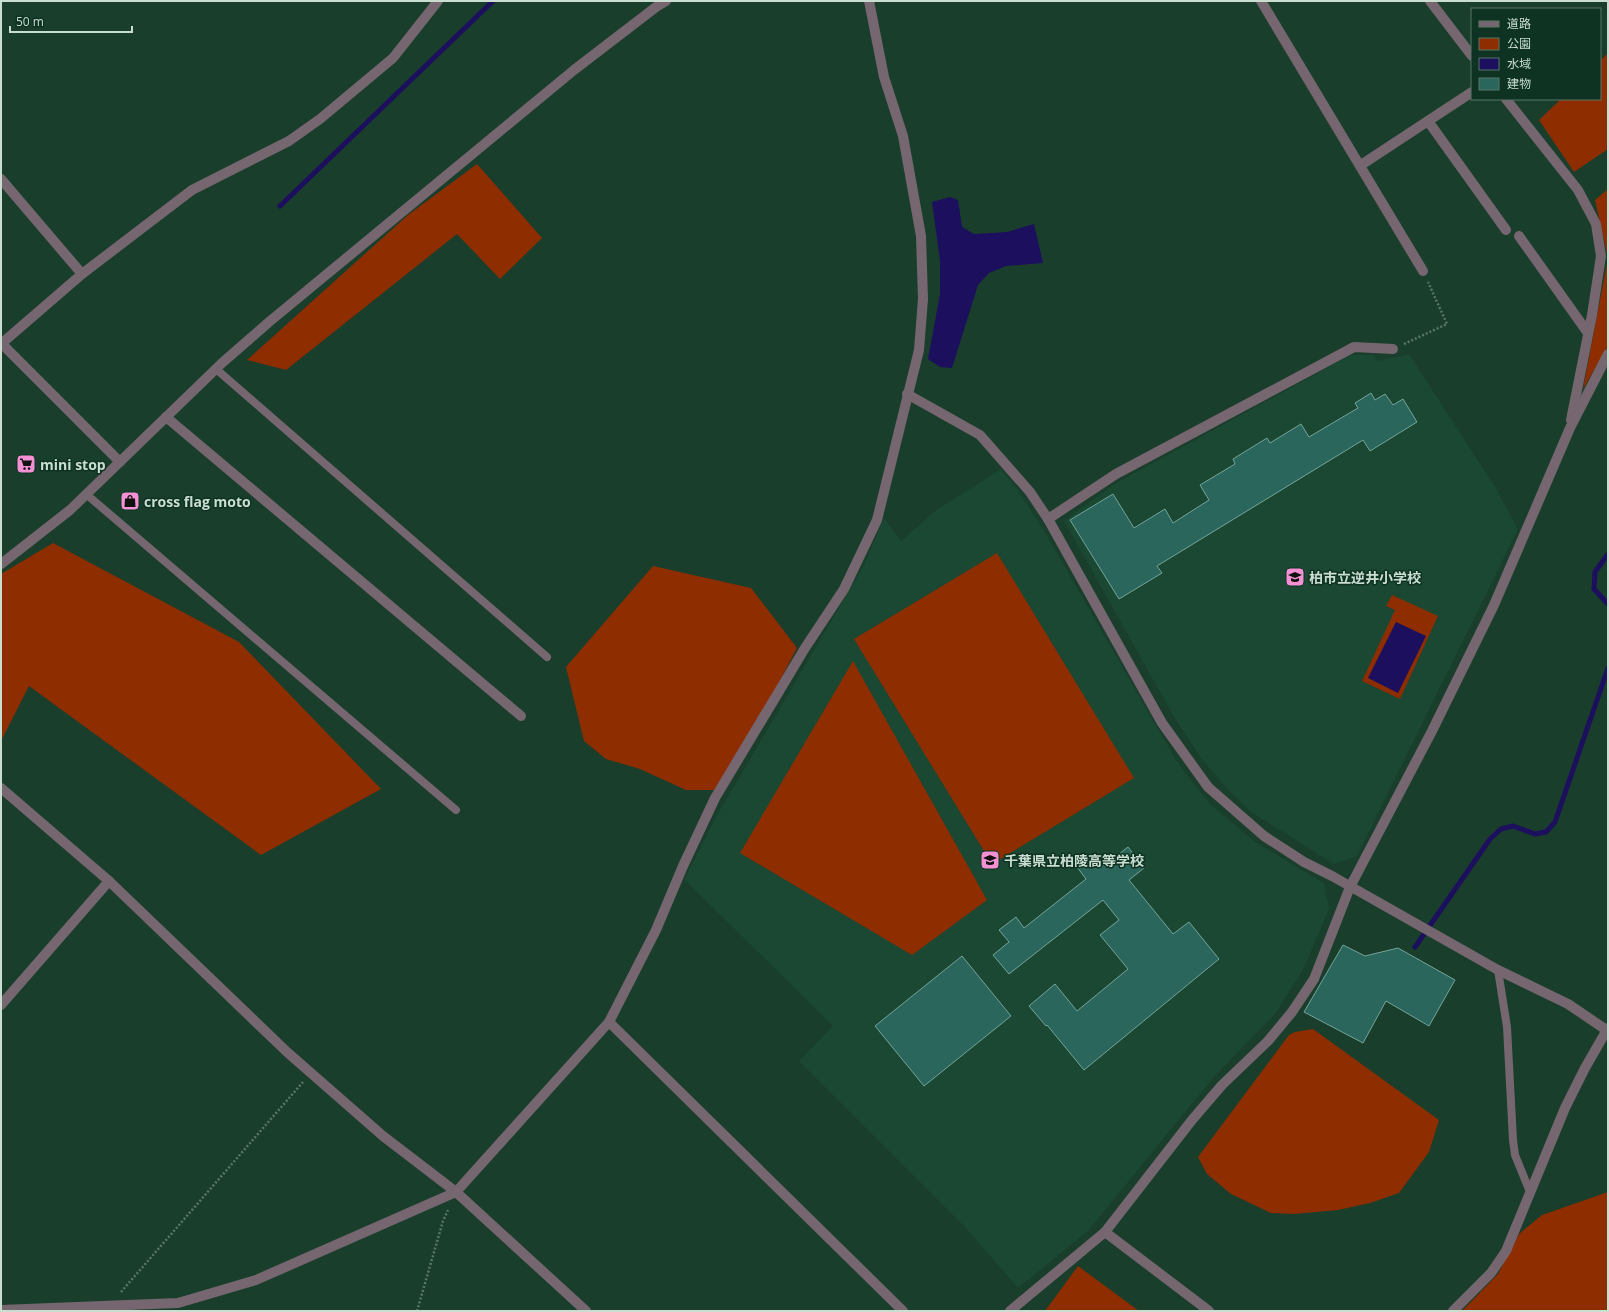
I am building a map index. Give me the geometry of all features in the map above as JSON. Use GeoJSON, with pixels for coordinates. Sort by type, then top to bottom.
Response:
{"type":"FeatureCollection","features":[{"type":"Feature","properties":{"kind":"street"},"geometry":{"type":"LineString","coordinates":[[120,462],[1,343],[82,274],[192,190],[289,141],[320,120],[393,58],[438,1]]}},
{"type":"Feature","properties":{"kind":"street"},"geometry":{"type":"LineString","coordinates":[[1,564],[70,510],[166,417],[269,322],[574,70],[666,1]]}},
{"type":"Feature","properties":{"kind":"street"},"geometry":{"type":"LineString","coordinates":[[1,1310],[178,1303],[256,1280],[456,1192],[609,1022],[656,930],[683,866],[716,798],[805,648],[844,589],[877,520],[919,350],[923,300],[921,236],[903,136],[884,77],[869,1]]}},
{"type":"Feature","properties":{"kind":"street"},"geometry":{"type":"LineString","coordinates":[[1261,1],[1361,165],[1423,271]]}},
{"type":"Feature","properties":{"kind":"street"},"geometry":{"type":"LineString","coordinates":[[1430,1],[1471,55]]}},
{"type":"Feature","properties":{"kind":"street"},"geometry":{"type":"LineString","coordinates":[[1361,165],[1471,93]]}},
{"type":"Feature","properties":{"kind":"street"},"geometry":{"type":"LineString","coordinates":[[1507,100],[1578,190],[1596,224],[1600,256],[1588,334],[1574,399],[1570,428]]}},
{"type":"Feature","properties":{"kind":"street"},"geometry":{"type":"LineString","coordinates":[[1428,121],[1506,230]]}},
{"type":"Feature","properties":{"kind":"street"},"geometry":{"type":"LineString","coordinates":[[1,179],[82,274]]}},
{"type":"Feature","properties":{"kind":"street"},"geometry":{"type":"LineString","coordinates":[[1519,236],[1588,334]]}},
{"type":"Feature","properties":{"kind":"street"},"geometry":{"type":"LineString","coordinates":[[1048,519],[1116,474],[1354,347],[1393,349]]}},
{"type":"Feature","properties":{"kind":"street"},"geometry":{"type":"LineString","coordinates":[[1010,1311],[1105,1232],[1192,1120],[1222,1085],[1268,1041],[1292,1012],[1314,979],[1350,887],[1432,731],[1494,605],[1570,428],[1608,354]]}},
{"type":"Feature","properties":{"kind":"street"},"geometry":{"type":"LineString","coordinates":[[907,394],[980,435],[1030,492],[1048,519],[1162,723],[1208,787],[1264,836],[1304,862],[1498,970],[1568,1004],[1607,1030],[1564,1108],[1506,1251],[1491,1273],[1453,1311]]}},
{"type":"Feature","properties":{"kind":"street"},"geometry":{"type":"LineString","coordinates":[[166,417],[521,716]]}},
{"type":"Feature","properties":{"kind":"street"},"geometry":{"type":"LineString","coordinates":[[1,788],[109,881],[287,1052],[383,1136],[456,1192],[586,1311]]}},
{"type":"Feature","properties":{"kind":"street"},"geometry":{"type":"LineString","coordinates":[[1,1005],[109,881]]}},
{"type":"Feature","properties":{"kind":"street"},"geometry":{"type":"LineString","coordinates":[[609,1022],[904,1311]]}},
{"type":"Feature","properties":{"kind":"street"},"geometry":{"type":"LineString","coordinates":[[1105,1232],[1209,1311]]}},
{"type":"Feature","properties":{"kind":"lane"},"geometry":{"type":"LineString","coordinates":[[216,370],[547,657]]}},
{"type":"Feature","properties":{"kind":"lane"},"geometry":{"type":"LineString","coordinates":[[86,494],[456,810]]}},
{"type":"Feature","properties":{"kind":"lane"},"geometry":{"type":"LineString","coordinates":[[1498,970],[1507,1027],[1515,1154],[1530,1192]]}},
{"type":"Feature","properties":{"kind":"path"},"geometry":{"type":"LineString","coordinates":[[1393,349],[1447,324],[1423,271]]}},
{"type":"Feature","properties":{"kind":"path"},"geometry":{"type":"LineString","coordinates":[[110,1306],[311,1073]]}},
{"type":"Feature","properties":{"kind":"path"},"geometry":{"type":"LineString","coordinates":[[417,1311],[443,1221],[456,1192]]}},
{"type":"Feature","properties":{"kind":"shaded area","name":"柏市立逆井小学校"},"geometry":{"type":"Polygon","coordinates":[[[1409,354],[1495,487],[1518,529],[1357,856],[1334,864],[1251,812],[1227,789],[1202,759],[1174,717],[1064,521],[1116,483],[1351,355],[1374,355],[1377,361],[1409,354]]]}},
{"type":"Feature","properties":{"kind":"shaded area","name":"千葉県立柏陵高等学校"},"geometry":{"type":"Polygon","coordinates":[[[1001,469],[1017,489],[1046,534],[1177,762],[1209,803],[1255,842],[1324,883],[1329,909],[1303,970],[1275,1014],[1212,1079],[1088,1231],[1018,1288],[964,1226],[799,1061],[833,1026],[684,879],[719,812],[864,565],[884,518],[901,541],[935,511],[1001,469]]]}},
{"type":"Feature","properties":{"kind":"green space"},"geometry":{"type":"Polygon","coordinates":[[[1608,53],[1608,149],[1574,172],[1539,120],[1560,100],[1601,100],[1601,60],[1608,53]]]}},
{"type":"Feature","properties":{"kind":"green space"},"geometry":{"type":"Polygon","coordinates":[[[477,164],[542,238],[500,279],[457,234],[286,370],[247,360],[408,215],[477,164]]]}},
{"type":"Feature","properties":{"kind":"green space"},"geometry":{"type":"Polygon","coordinates":[[[1608,189],[1608,258],[1595,200],[1608,189]]]}},
{"type":"Feature","properties":{"kind":"green space"},"geometry":{"type":"Polygon","coordinates":[[[1608,258],[1608,346],[1583,389],[1608,258]]]}},
{"type":"Feature","properties":{"kind":"green space"},"geometry":{"type":"Polygon","coordinates":[[[53,543],[239,642],[381,789],[261,855],[29,686],[1,741],[1,574],[53,543]]]}},
{"type":"Feature","properties":{"kind":"green space"},"geometry":{"type":"Polygon","coordinates":[[[997,553],[1134,778],[992,864],[854,639],[997,553]]]}},
{"type":"Feature","properties":{"kind":"green space"},"geometry":{"type":"Polygon","coordinates":[[[653,566],[751,588],[797,648],[765,709],[717,790],[686,790],[640,769],[606,759],[584,741],[566,667],[653,566]]]}},
{"type":"Feature","properties":{"kind":"green space"},"geometry":{"type":"Polygon","coordinates":[[[1392,595],[1438,616],[1400,699],[1362,681],[1395,610],[1386,606],[1392,595]]]}},
{"type":"Feature","properties":{"kind":"green space"},"geometry":{"type":"Polygon","coordinates":[[[853,661],[987,900],[912,955],[740,853],[853,661]]]}},
{"type":"Feature","properties":{"kind":"green space"},"geometry":{"type":"Polygon","coordinates":[[[1313,1029],[1439,1120],[1429,1152],[1399,1193],[1370,1203],[1338,1210],[1294,1214],[1271,1213],[1231,1194],[1207,1174],[1198,1157],[1289,1035],[1295,1032],[1313,1029]]]}},
{"type":"Feature","properties":{"kind":"green space"},"geometry":{"type":"Polygon","coordinates":[[[1608,1192],[1608,1311],[1462,1311],[1498,1274],[1519,1234],[1542,1215],[1608,1192]]]}},
{"type":"Feature","properties":{"kind":"green space"},"geometry":{"type":"Polygon","coordinates":[[[1078,1266],[1139,1311],[1045,1311],[1078,1266]]]}},
{"type":"Feature","properties":{"kind":"water"},"geometry":{"type":"Polygon","coordinates":[[[950,197],[958,200],[962,227],[974,234],[1007,232],[1034,224],[1043,263],[1006,266],[989,273],[978,285],[952,368],[940,367],[928,359],[940,294],[940,260],[932,202],[950,197]]]}},
{"type":"Feature","properties":{"kind":"water"},"geometry":{"type":"Polygon","coordinates":[[[1396,622],[1426,636],[1398,693],[1368,678],[1396,622]]]}},
{"type":"Feature","properties":{"kind":"building"},"geometry":{"type":"Polygon","coordinates":[[[1371,393],[1375,400],[1385,394],[1393,405],[1403,399],[1417,422],[1370,451],[1363,440],[1157,566],[1162,573],[1119,599],[1070,520],[1113,494],[1134,528],[1165,509],[1173,523],[1209,500],[1200,485],[1235,464],[1233,459],[1267,438],[1270,443],[1301,424],[1309,437],[1358,408],[1355,403],[1371,393]]]}},
{"type":"Feature","properties":{"kind":"building"},"geometry":{"type":"Polygon","coordinates":[[[1128,847],[1144,868],[1129,880],[1173,934],[1189,922],[1219,959],[1084,1070],[1047,1025],[1046,1026],[1029,1006],[1055,984],[1077,1011],[1128,969],[1100,935],[1119,920],[1103,900],[1009,974],[993,955],[1009,942],[999,930],[1016,917],[1024,928],[1086,879],[1077,867],[1094,854],[1104,866],[1128,847]]]}},
{"type":"Feature","properties":{"kind":"building"},"geometry":{"type":"Polygon","coordinates":[[[1343,945],[1365,956],[1398,948],[1455,980],[1429,1026],[1386,1001],[1363,1043],[1304,1012],[1343,945]]]}},
{"type":"Feature","properties":{"kind":"building"},"geometry":{"type":"Polygon","coordinates":[[[962,956],[1011,1016],[924,1086],[875,1026],[962,956]]]}},
{"type":"Feature","properties":{"kind":"waterway"},"geometry":{"type":"LineString","coordinates":[[280,206],[493,1]]}},
{"type":"Feature","properties":{"kind":"waterway"},"geometry":{"type":"LineString","coordinates":[[1608,554],[1595,572],[1594,589],[1608,604]]}},
{"type":"Feature","properties":{"kind":"waterway"},"geometry":{"type":"LineString","coordinates":[[1415,947],[1490,839],[1501,829],[1513,826],[1535,834],[1546,832],[1555,822],[1608,668]]}},
{"type":"Feature","properties":{"kind":"place","name":"mini stop"},"geometry":{"type":"Point","coordinates":[26,464]}},
{"type":"Feature","properties":{"kind":"place","name":"cross flag moto"},"geometry":{"type":"Point","coordinates":[130,501]}},
{"type":"Feature","properties":{"kind":"place","name":"柏市立逆井小学校"},"geometry":{"type":"Point","coordinates":[1295,577]}},
{"type":"Feature","properties":{"kind":"place","name":"千葉県立柏陵高等学校"},"geometry":{"type":"Point","coordinates":[990,860]}}]}
